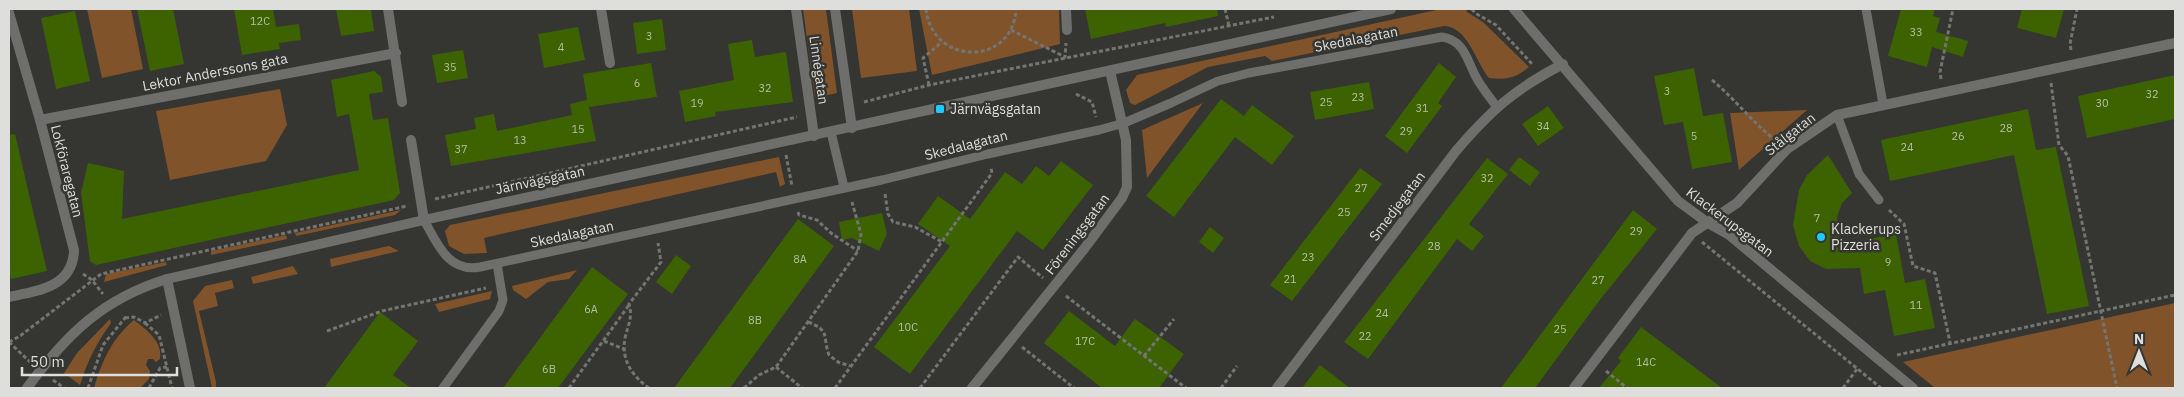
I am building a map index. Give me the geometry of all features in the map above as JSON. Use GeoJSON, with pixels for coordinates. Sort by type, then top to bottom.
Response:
{"type":"FeatureCollection","features":[{"type":"Feature","properties":{"kind":"street"},"geometry":{"type":"LineString","coordinates":[[388,9],[402,102]]}},
{"type":"Feature","properties":{"kind":"street"},"geometry":{"type":"LineString","coordinates":[[602,9],[610,63]]}},
{"type":"Feature","properties":{"kind":"street","name":"Linnégatan"},"geometry":{"type":"LineString","coordinates":[[796,9],[814,136]]}},
{"type":"Feature","properties":{"kind":"street","name":"Linnégatan"},"geometry":{"type":"LineString","coordinates":[[835,9],[852,128]]}},
{"type":"Feature","properties":{"kind":"street"},"geometry":{"type":"LineString","coordinates":[[1066,9],[1067,30]]}},
{"type":"Feature","properties":{"kind":"street","name":"Järnvägsgatan"},"geometry":{"type":"LineString","coordinates":[[27,388],[52,354],[110,302],[141,287],[167,279],[424,220],[1392,9]]}},
{"type":"Feature","properties":{"kind":"street","name":"Klackerupsgatan"},"geometry":{"type":"LineString","coordinates":[[1514,9],[1678,201],[1708,223],[1728,234],[1877,360],[1913,388]]}},
{"type":"Feature","properties":{"kind":"street","name":"Lokföraregatan"},"geometry":{"type":"LineString","coordinates":[[9,13],[40,120],[74,250],[73,258],[66,274],[58,283],[47,289],[9,297]]}},
{"type":"Feature","properties":{"kind":"street","name":"Stålgatan"},"geometry":{"type":"LineString","coordinates":[[1574,388],[1692,233],[1737,203],[1788,149],[1837,116],[1883,104],[2175,43]]}},
{"type":"Feature","properties":{"kind":"street","name":"Lektor Anderssons gata"},"geometry":{"type":"LineString","coordinates":[[40,120],[396,53]]}},
{"type":"Feature","properties":{"kind":"street","name":"Smedjegatan"},"geometry":{"type":"LineString","coordinates":[[1277,388],[1456,151],[1496,106],[1562,64]]}},
{"type":"Feature","properties":{"kind":"street","name":"Föreningsgatan"},"geometry":{"type":"LineString","coordinates":[[972,388],[1122,198],[1127,187],[1128,164],[1124,123],[1110,71]]}},
{"type":"Feature","properties":{"kind":"street"},"geometry":{"type":"LineString","coordinates":[[411,140],[424,220]]}},
{"type":"Feature","properties":{"kind":"street"},"geometry":{"type":"LineString","coordinates":[[167,279],[190,388]]}},
{"type":"Feature","properties":{"kind":"lane"},"geometry":{"type":"LineString","coordinates":[[1866,9],[1883,104]]}},
{"type":"Feature","properties":{"kind":"lane","name":"Skedalagatan"},"geometry":{"type":"LineString","coordinates":[[424,220],[445,256],[457,266],[472,269],[882,180],[1124,123],[1218,81],[1249,73],[1442,37],[1452,38],[1462,47],[1476,78],[1496,106]]}},
{"type":"Feature","properties":{"kind":"lane"},"geometry":{"type":"LineString","coordinates":[[1837,116],[1859,174],[1879,200]]}},
{"type":"Feature","properties":{"kind":"lane"},"geometry":{"type":"LineString","coordinates":[[831,132],[844,187]]}},
{"type":"Feature","properties":{"kind":"lane"},"geometry":{"type":"LineString","coordinates":[[443,388],[499,310],[503,300],[497,264]]}},
{"type":"Feature","properties":{"kind":"path"},"geometry":{"type":"LineString","coordinates":[[926,9],[931,30],[942,42],[960,52],[976,53],[996,45],[1011,30],[1016,9]]}},
{"type":"Feature","properties":{"kind":"path"},"geometry":{"type":"LineString","coordinates":[[1225,9],[1229,26]]}},
{"type":"Feature","properties":{"kind":"path"},"geometry":{"type":"LineString","coordinates":[[1943,92],[1940,72],[1953,9]]}},
{"type":"Feature","properties":{"kind":"path"},"geometry":{"type":"LineString","coordinates":[[2074,64],[2070,44],[2078,9]]}},
{"type":"Feature","properties":{"kind":"path"},"geometry":{"type":"LineString","coordinates":[[1011,30],[1065,57],[1067,30]]}},
{"type":"Feature","properties":{"kind":"path"},"geometry":{"type":"LineString","coordinates":[[929,85],[923,58],[942,42]]}},
{"type":"Feature","properties":{"kind":"path"},"geometry":{"type":"LineString","coordinates":[[2050,69],[2059,146],[2068,156],[2117,388]]}},
{"type":"Feature","properties":{"kind":"path"},"geometry":{"type":"LineString","coordinates":[[1712,80],[1734,99],[1757,126],[1788,149]]}},
{"type":"Feature","properties":{"kind":"path"},"geometry":{"type":"LineString","coordinates":[[835,388],[992,173],[988,154]]}},
{"type":"Feature","properties":{"kind":"path"},"geometry":{"type":"LineString","coordinates":[[885,194],[888,214],[893,222],[915,227],[942,242]]}},
{"type":"Feature","properties":{"kind":"path"},"geometry":{"type":"LineString","coordinates":[[1879,200],[1904,224],[1912,266],[1934,273],[1950,342]]}},
{"type":"Feature","properties":{"kind":"path"},"geometry":{"type":"LineString","coordinates":[[744,388],[759,375],[776,367],[858,251],[861,234],[852,202]]}},
{"type":"Feature","properties":{"kind":"path"},"geometry":{"type":"LineString","coordinates":[[569,388],[660,262],[656,230]]}},
{"type":"Feature","properties":{"kind":"path"},"geometry":{"type":"LineString","coordinates":[[92,280],[125,318],[134,318],[145,323],[159,335],[172,388]]}},
{"type":"Feature","properties":{"kind":"path"},"geometry":{"type":"LineString","coordinates":[[327,331],[382,311],[501,284]]}},
{"type":"Feature","properties":{"kind":"path"},"geometry":{"type":"LineString","coordinates":[[1877,360],[1950,342],[2102,312],[2175,295]]}},
{"type":"Feature","properties":{"kind":"path"},"geometry":{"type":"LineString","coordinates":[[629,304],[632,314],[624,350],[627,364],[637,380],[649,388]]}},
{"type":"Feature","properties":{"kind":"path"},"geometry":{"type":"LineString","coordinates":[[145,323],[173,311]]}},
{"type":"Feature","properties":{"kind":"path"},"geometry":{"type":"LineString","coordinates":[[88,388],[103,345],[125,318]]}},
{"type":"Feature","properties":{"kind":"path"},"geometry":{"type":"LineString","coordinates":[[1144,356],[1174,319]]}},
{"type":"Feature","properties":{"kind":"path"},"geometry":{"type":"LineString","coordinates":[[808,322],[821,328],[826,335],[829,355],[838,362],[850,366]]}},
{"type":"Feature","properties":{"kind":"path"},"geometry":{"type":"LineString","coordinates":[[1012,339],[1074,388]]}},
{"type":"Feature","properties":{"kind":"path"},"geometry":{"type":"LineString","coordinates":[[604,341],[624,350]]}},
{"type":"Feature","properties":{"kind":"path"},"geometry":{"type":"LineString","coordinates":[[1594,361],[1627,388]]}},
{"type":"Feature","properties":{"kind":"path"},"geometry":{"type":"LineString","coordinates":[[1221,388],[1236,366]]}},
{"type":"Feature","properties":{"kind":"path"},"geometry":{"type":"LineString","coordinates":[[149,388],[160,368],[167,367]]}},
{"type":"Feature","properties":{"kind":"path"},"geometry":{"type":"LineString","coordinates":[[776,367],[802,388]]}},
{"type":"Feature","properties":{"kind":"path"},"geometry":{"type":"LineString","coordinates":[[1843,388],[1857,369]]}},
{"type":"Feature","properties":{"kind":"path"},"geometry":{"type":"LineString","coordinates":[[640,388],[643,384]]}},
{"type":"Feature","properties":{"kind":"shaded area"},"geometry":{"type":"Polygon","coordinates":[[[87,9],[131,9],[143,69],[102,78],[87,9]]]}},
{"type":"Feature","properties":{"kind":"shaded area"},"geometry":{"type":"Polygon","coordinates":[[[803,9],[826,9],[837,93],[815,98],[803,9]]]}},
{"type":"Feature","properties":{"kind":"shaded area"},"geometry":{"type":"Polygon","coordinates":[[[852,9],[909,9],[917,71],[861,78],[852,9]]]}},
{"type":"Feature","properties":{"kind":"shaded area"},"geometry":{"type":"Polygon","coordinates":[[[919,9],[1059,9],[1060,44],[932,75],[919,9]]]}},
{"type":"Feature","properties":{"kind":"shaded area"},"geometry":{"type":"Polygon","coordinates":[[[1441,9],[1466,9],[1467,12],[1483,22],[1529,67],[1520,74],[1510,77],[1501,79],[1489,78],[1465,38],[1452,28],[1444,26],[1272,61],[1265,56],[1208,67],[1135,105],[1130,103],[1126,90],[1137,75],[1441,9]]]}},
{"type":"Feature","properties":{"kind":"shaded area"},"geometry":{"type":"Polygon","coordinates":[[[280,89],[287,125],[266,161],[170,180],[156,111],[280,89]]]}},
{"type":"Feature","properties":{"kind":"shaded area"},"geometry":{"type":"Polygon","coordinates":[[[1203,103],[1147,178],[1142,130],[1203,103]]]}},
{"type":"Feature","properties":{"kind":"shaded area"},"geometry":{"type":"Polygon","coordinates":[[[1807,110],[1739,170],[1730,113],[1807,110]]]}},
{"type":"Feature","properties":{"kind":"shaded area"},"geometry":{"type":"Polygon","coordinates":[[[779,157],[785,184],[780,187],[776,172],[484,238],[487,253],[464,254],[449,246],[445,231],[450,225],[779,157]]]}},
{"type":"Feature","properties":{"kind":"shaded area"},"geometry":{"type":"Polygon","coordinates":[[[401,210],[395,215],[296,236],[295,233],[401,210]]]}},
{"type":"Feature","properties":{"kind":"shaded area"},"geometry":{"type":"Polygon","coordinates":[[[286,235],[287,239],[211,255],[211,251],[286,235]]]}},
{"type":"Feature","properties":{"kind":"shaded area"},"geometry":{"type":"Polygon","coordinates":[[[389,246],[399,251],[331,267],[330,259],[389,246]]]}},
{"type":"Feature","properties":{"kind":"shaded area"},"geometry":{"type":"Polygon","coordinates":[[[166,262],[167,265],[104,282],[106,274],[166,262]]]}},
{"type":"Feature","properties":{"kind":"shaded area"},"geometry":{"type":"Polygon","coordinates":[[[293,266],[298,274],[253,284],[251,277],[293,266]]]}},
{"type":"Feature","properties":{"kind":"shaded area"},"geometry":{"type":"Polygon","coordinates":[[[577,270],[569,279],[548,282],[526,299],[513,290],[512,286],[577,270]]]}},
{"type":"Feature","properties":{"kind":"shaded area"},"geometry":{"type":"Polygon","coordinates":[[[232,280],[234,288],[215,293],[218,306],[199,311],[216,382],[216,388],[212,388],[193,301],[205,286],[232,280]]]}},
{"type":"Feature","properties":{"kind":"shaded area"},"geometry":{"type":"Polygon","coordinates":[[[492,291],[490,299],[439,312],[435,304],[492,291]]]}},
{"type":"Feature","properties":{"kind":"shaded area"},"geometry":{"type":"Polygon","coordinates":[[[2175,303],[2175,388],[1935,388],[1903,362],[2175,303]]]}},
{"type":"Feature","properties":{"kind":"shaded area"},"geometry":{"type":"Polygon","coordinates":[[[110,319],[111,323],[93,352],[80,385],[64,373],[77,353],[110,319]]]}},
{"type":"Feature","properties":{"kind":"shaded area"},"geometry":{"type":"Polygon","coordinates":[[[134,320],[153,337],[159,347],[160,359],[156,362],[153,359],[148,359],[146,365],[150,371],[149,379],[140,388],[94,388],[114,342],[134,320]]]}},
{"type":"Feature","properties":{"kind":"building"},"geometry":{"type":"Polygon","coordinates":[[[137,9],[173,9],[184,64],[150,71],[137,9]]]}},
{"type":"Feature","properties":{"kind":"building"},"geometry":{"type":"Polygon","coordinates":[[[234,9],[273,9],[276,27],[299,24],[301,40],[279,43],[280,49],[242,55],[234,9]]]}},
{"type":"Feature","properties":{"kind":"building"},"geometry":{"type":"Polygon","coordinates":[[[336,9],[371,9],[374,31],[341,36],[336,9]]]}},
{"type":"Feature","properties":{"kind":"building"},"geometry":{"type":"Polygon","coordinates":[[[1085,9],[1217,9],[1218,16],[1166,27],[1165,23],[1091,39],[1085,9]]]}},
{"type":"Feature","properties":{"kind":"building"},"geometry":{"type":"Polygon","coordinates":[[[1901,9],[1935,9],[1933,16],[1940,18],[1936,32],[1968,41],[1963,57],[1932,47],[1927,67],[1888,56],[1901,9]]]}},
{"type":"Feature","properties":{"kind":"building"},"geometry":{"type":"Polygon","coordinates":[[[2022,9],[2064,9],[2056,38],[2017,28],[2022,9]]]}},
{"type":"Feature","properties":{"kind":"building"},"geometry":{"type":"Polygon","coordinates":[[[75,11],[90,81],[56,89],[41,18],[75,11]]]}},
{"type":"Feature","properties":{"kind":"building"},"geometry":{"type":"Polygon","coordinates":[[[662,19],[666,50],[637,54],[633,23],[662,19]]]}},
{"type":"Feature","properties":{"kind":"building"},"geometry":{"type":"Polygon","coordinates":[[[578,27],[585,60],[544,68],[538,34],[578,27]]]}},
{"type":"Feature","properties":{"kind":"building"},"geometry":{"type":"Polygon","coordinates":[[[752,40],[755,57],[786,52],[793,102],[715,112],[716,116],[685,122],[679,91],[734,80],[728,44],[752,40]]]}},
{"type":"Feature","properties":{"kind":"building"},"geometry":{"type":"Polygon","coordinates":[[[463,50],[468,78],[437,83],[432,55],[463,50]]]}},
{"type":"Feature","properties":{"kind":"building"},"geometry":{"type":"Polygon","coordinates":[[[651,63],[657,97],[589,107],[596,141],[451,166],[445,135],[476,129],[474,118],[494,114],[497,131],[572,115],[570,104],[587,100],[583,74],[651,63]]]}},
{"type":"Feature","properties":{"kind":"building"},"geometry":{"type":"Polygon","coordinates":[[[1439,63],[1456,77],[1438,103],[1442,106],[1407,153],[1385,136],[1439,63]]]}},
{"type":"Feature","properties":{"kind":"building"},"geometry":{"type":"Polygon","coordinates":[[[1694,68],[1703,116],[1723,113],[1732,162],[1692,169],[1683,122],[1664,125],[1654,76],[1694,68]]]}},
{"type":"Feature","properties":{"kind":"building"},"geometry":{"type":"Polygon","coordinates":[[[374,71],[381,77],[383,92],[369,94],[373,120],[388,118],[400,193],[394,200],[96,265],[90,261],[81,193],[88,163],[124,171],[122,219],[359,170],[349,114],[337,117],[331,80],[374,71]]]}},
{"type":"Feature","properties":{"kind":"building"},"geometry":{"type":"Polygon","coordinates":[[[2175,75],[2175,119],[2087,138],[2078,96],[2175,75]]]}},
{"type":"Feature","properties":{"kind":"building"},"geometry":{"type":"Polygon","coordinates":[[[1369,82],[1374,109],[1315,120],[1310,92],[1369,82]]]}},
{"type":"Feature","properties":{"kind":"building"},"geometry":{"type":"Polygon","coordinates":[[[1221,99],[1244,116],[1252,105],[1294,136],[1272,165],[1235,137],[1174,217],[1146,196],[1221,99]]]}},
{"type":"Feature","properties":{"kind":"building"},"geometry":{"type":"Polygon","coordinates":[[[1548,106],[1564,128],[1538,146],[1522,124],[1548,106]]]}},
{"type":"Feature","properties":{"kind":"building"},"geometry":{"type":"Polygon","coordinates":[[[2028,109],[2036,150],[2056,147],[2089,306],[2047,314],[2014,155],[1890,181],[1881,140],[2028,109]]]}},
{"type":"Feature","properties":{"kind":"building"},"geometry":{"type":"Polygon","coordinates":[[[15,134],[47,271],[11,279],[9,269],[9,135],[15,134]]]}},
{"type":"Feature","properties":{"kind":"building"},"geometry":{"type":"Polygon","coordinates":[[[1828,155],[1852,193],[1842,203],[1837,217],[1842,244],[1896,234],[1905,283],[1925,279],[1935,328],[1894,336],[1885,290],[1864,294],[1860,268],[1826,269],[1810,261],[1799,246],[1793,225],[1799,190],[1807,175],[1828,155]]]}},
{"type":"Feature","properties":{"kind":"building"},"geometry":{"type":"Polygon","coordinates":[[[1519,157],[1540,172],[1530,186],[1509,170],[1519,157]]]}},
{"type":"Feature","properties":{"kind":"building"},"geometry":{"type":"Polygon","coordinates":[[[1487,158],[1508,174],[1469,224],[1484,236],[1472,251],[1457,239],[1368,359],[1344,342],[1487,158]]]}},
{"type":"Feature","properties":{"kind":"building"},"geometry":{"type":"Polygon","coordinates":[[[1061,161],[1093,185],[1043,250],[1017,231],[910,374],[874,347],[950,246],[918,224],[938,196],[970,219],[1005,172],[1022,184],[1036,166],[1049,176],[1061,161]]]}},
{"type":"Feature","properties":{"kind":"building"},"geometry":{"type":"Polygon","coordinates":[[[1360,168],[1382,184],[1292,301],[1270,285],[1360,168]]]}},
{"type":"Feature","properties":{"kind":"building"},"geometry":{"type":"Polygon","coordinates":[[[1633,210],[1657,229],[1599,301],[1535,388],[1501,388],[1633,210]]]}},
{"type":"Feature","properties":{"kind":"building"},"geometry":{"type":"Polygon","coordinates":[[[882,213],[887,234],[879,251],[852,238],[842,240],[839,222],[882,213]]]}},
{"type":"Feature","properties":{"kind":"building"},"geometry":{"type":"Polygon","coordinates":[[[798,219],[834,246],[730,388],[674,388],[798,219]]]}},
{"type":"Feature","properties":{"kind":"building"},"geometry":{"type":"Polygon","coordinates":[[[1210,227],[1224,238],[1213,253],[1199,242],[1210,227]]]}},
{"type":"Feature","properties":{"kind":"building"},"geometry":{"type":"Polygon","coordinates":[[[676,255],[691,266],[672,294],[656,282],[676,255]]]}},
{"type":"Feature","properties":{"kind":"building"},"geometry":{"type":"Polygon","coordinates":[[[592,267],[628,294],[558,388],[503,388],[592,267]]]}},
{"type":"Feature","properties":{"kind":"building"},"geometry":{"type":"Polygon","coordinates":[[[1069,311],[1115,346],[1135,319],[1184,354],[1159,388],[1102,388],[1044,343],[1069,311]]]}},
{"type":"Feature","properties":{"kind":"building"},"geometry":{"type":"Polygon","coordinates":[[[380,312],[418,341],[393,375],[411,388],[324,388],[380,312]]]}},
{"type":"Feature","properties":{"kind":"building"},"geometry":{"type":"Polygon","coordinates":[[[1641,327],[1722,388],[1599,388],[1621,361],[1618,358],[1641,327]]]}},
{"type":"Feature","properties":{"kind":"building"},"geometry":{"type":"Polygon","coordinates":[[[1320,365],[1350,388],[1302,388],[1320,365]]]}},
{"type":"Feature","properties":{"kind":"place","name":"Järnvägsgatan"},"geometry":{"type":"Point","coordinates":[940,109]}},
{"type":"Feature","properties":{"kind":"place","name":"Klackerups Pizzeria"},"geometry":{"type":"Point","coordinates":[1821,237]}}]}
